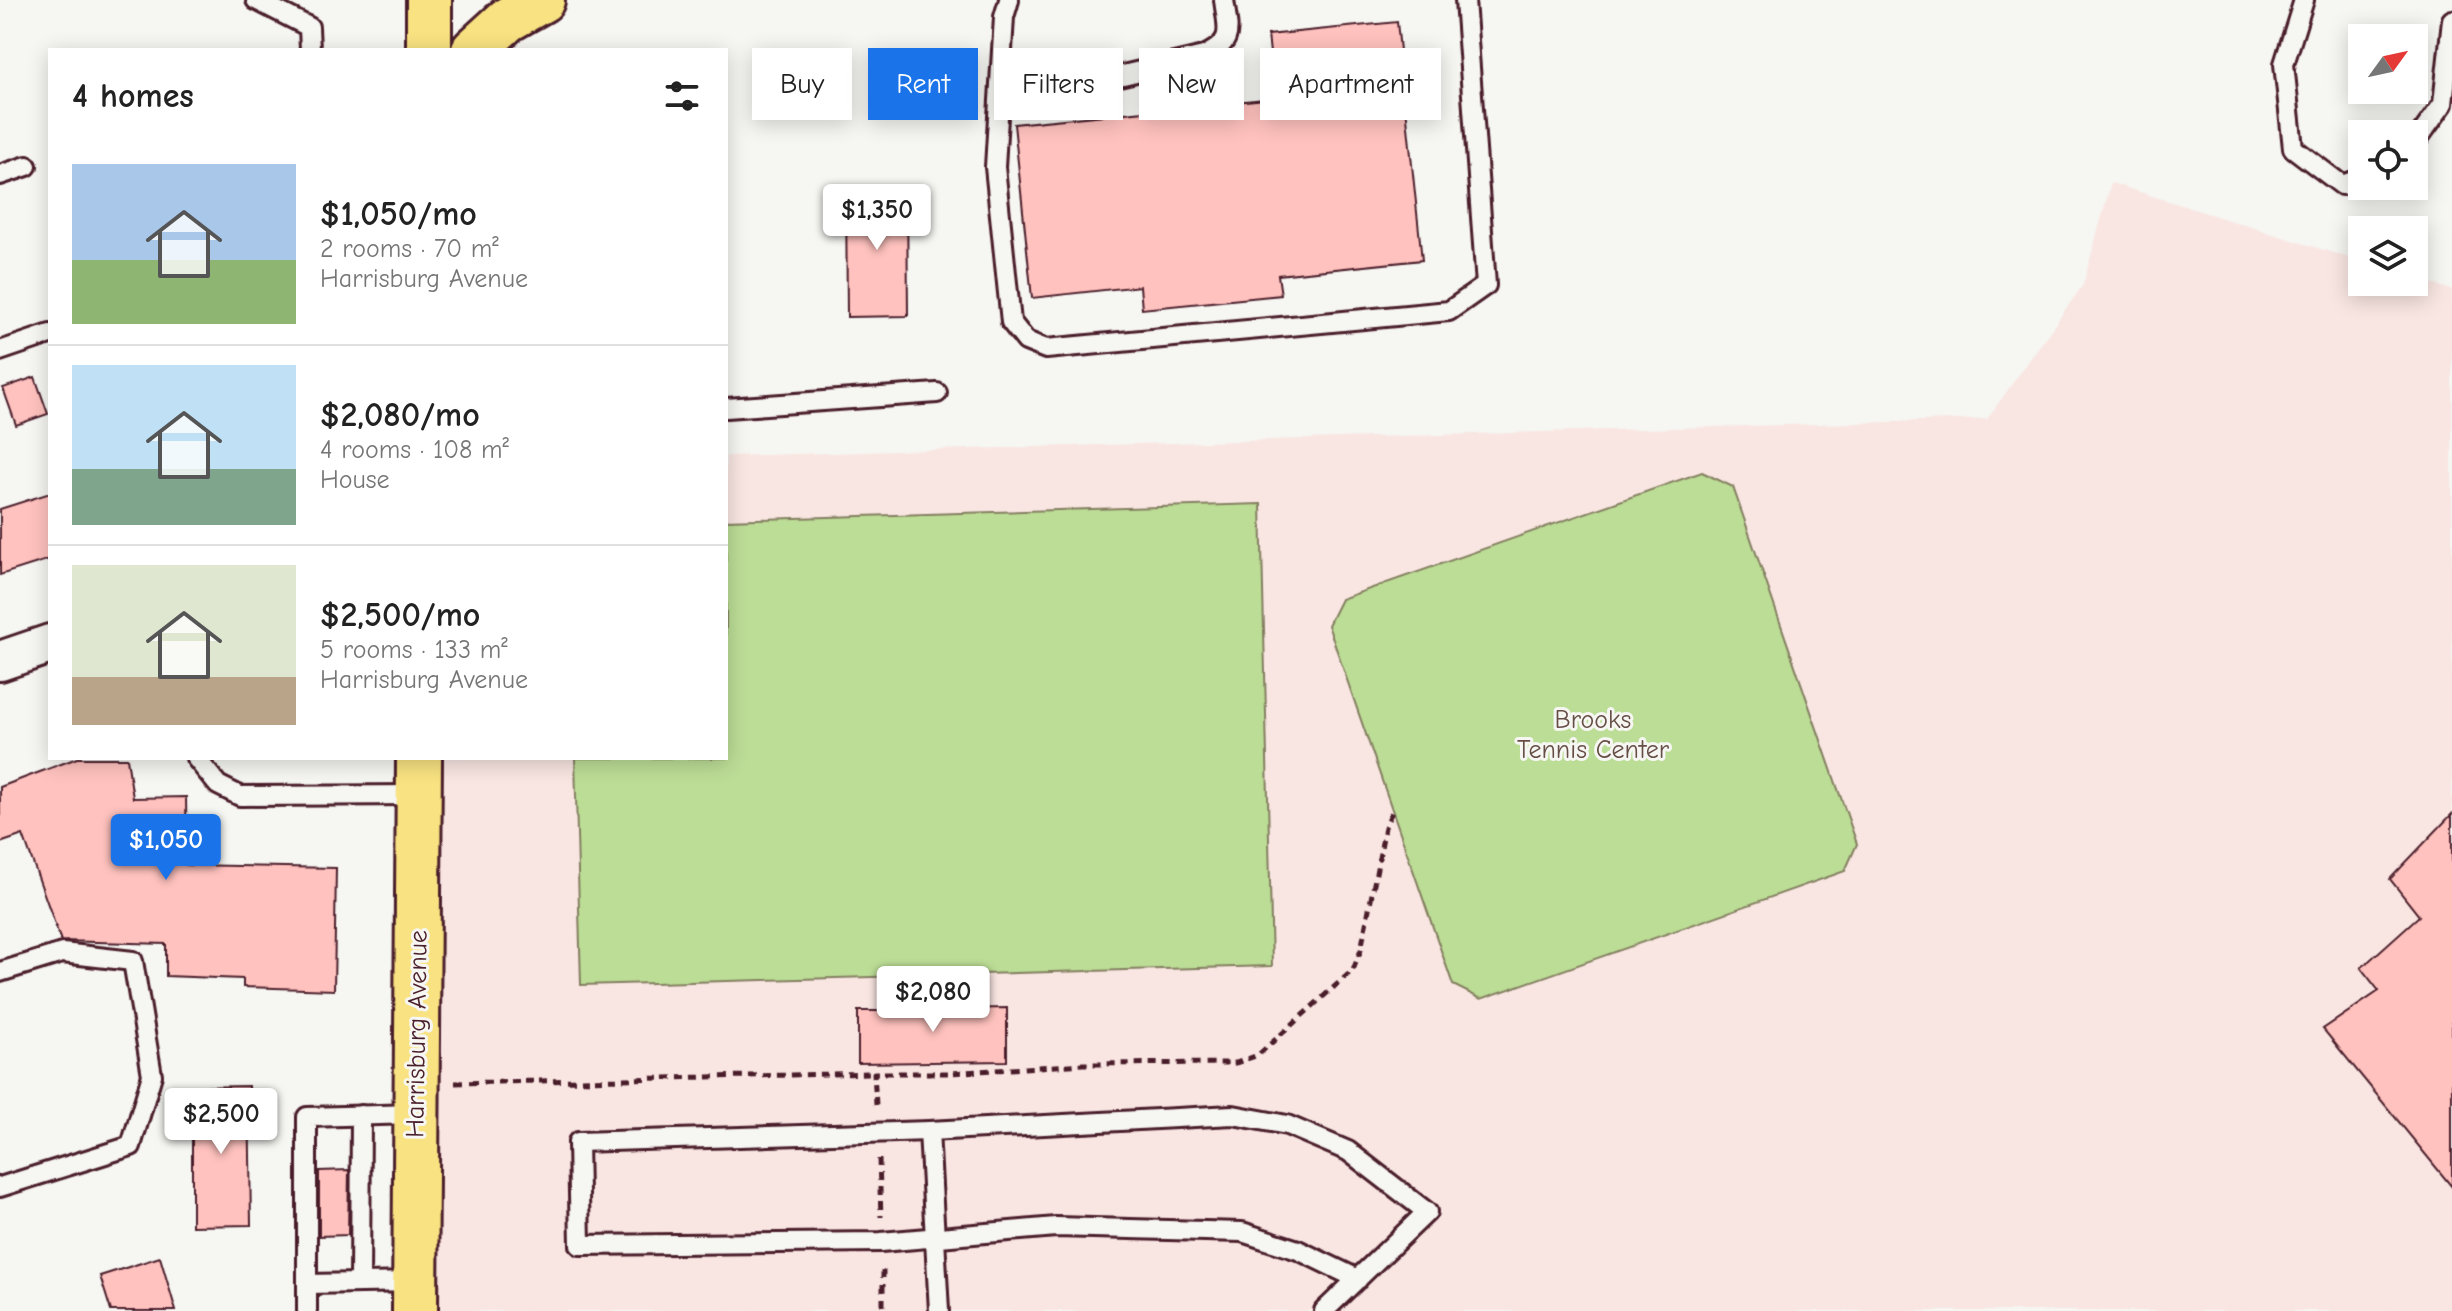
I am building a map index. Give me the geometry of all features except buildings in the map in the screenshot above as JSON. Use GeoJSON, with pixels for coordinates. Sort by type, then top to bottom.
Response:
{"type":"FeatureCollection","features":[{"type":"Feature","properties":{"kind":"main road"},"geometry":{"type":"LineString","coordinates":[[429,0],[429,48]]}},
{"type":"Feature","properties":{"kind":"main road"},"geometry":{"type":"LineString","coordinates":[[476,48],[507,20],[542,0]]}},
{"type":"Feature","properties":{"kind":"main road","name":"Harrisburg Avenue"},"geometry":{"type":"LineString","coordinates":[[416,1297],[419,776]]}},
{"type":"Feature","properties":{"kind":"street"},"geometry":{"type":"LineString","coordinates":[[0,661],[48,645]]}},
{"type":"Feature","properties":{"kind":"lane"},"geometry":{"type":"LineString","coordinates":[[256,0],[309,27],[310,48]]}},
{"type":"Feature","properties":{"kind":"lane"},"geometry":{"type":"LineString","coordinates":[[1003,48],[1004,17],[1009,0]]}},
{"type":"Feature","properties":{"kind":"lane"},"geometry":{"type":"LineString","coordinates":[[1123,75],[1204,56],[1221,48],[1229,35],[1224,0]]}},
{"type":"Feature","properties":{"kind":"lane"},"geometry":{"type":"LineString","coordinates":[[999,120],[995,167],[1011,322],[1026,341],[1046,349],[1449,311],[1486,285],[1465,0]]}},
{"type":"Feature","properties":{"kind":"lane"},"geometry":{"type":"LineString","coordinates":[[2304,0],[2284,64],[2293,148],[2342,185],[2348,183]]}},
{"type":"Feature","properties":{"kind":"lane"},"geometry":{"type":"LineString","coordinates":[[2428,125],[2443,104],[2452,20]]}},
{"type":"Feature","properties":{"kind":"lane"},"geometry":{"type":"LineString","coordinates":[[0,175],[27,166]]}},
{"type":"Feature","properties":{"kind":"lane"},"geometry":{"type":"LineString","coordinates":[[0,351],[48,335]]}},
{"type":"Feature","properties":{"kind":"lane"},"geometry":{"type":"LineString","coordinates":[[728,408],[937,393]]}},
{"type":"Feature","properties":{"kind":"lane"},"geometry":{"type":"LineString","coordinates":[[198,760],[218,785],[240,796],[419,776]]}},
{"type":"Feature","properties":{"kind":"lane"},"geometry":{"type":"LineString","coordinates":[[0,972],[62,953],[133,961],[152,1075],[131,1146],[0,1187]]}},
{"type":"Feature","properties":{"kind":"lane"},"geometry":{"type":"LineString","coordinates":[[307,1311],[311,1209],[307,1117],[361,1115],[416,1098]]}},
{"type":"Feature","properties":{"kind":"lane"},"geometry":{"type":"LineString","coordinates":[[360,1283],[356,1208],[361,1115]]}},
{"type":"Feature","properties":{"kind":"lane"},"geometry":{"type":"LineString","coordinates":[[1324,1311],[1358,1279],[1427,1212],[1348,1151],[1287,1125],[1233,1115],[929,1131],[578,1142],[580,1245],[881,1242],[1056,1227],[1242,1232],[1298,1250],[1358,1279]]}},
{"type":"Feature","properties":{"kind":"lane"},"geometry":{"type":"LineString","coordinates":[[929,1131],[939,1311]]}},
{"type":"Feature","properties":{"kind":"lane"},"geometry":{"type":"LineString","coordinates":[[307,1284],[360,1283],[416,1297]]}},
{"type":"Feature","properties":{"kind":"path"},"geometry":{"type":"LineString","coordinates":[[416,1098],[1084,1064],[1236,1063],[1258,1055],[1353,970],[1361,950],[1385,827],[1394,807]]}},
{"type":"Feature","properties":{"kind":"path"},"geometry":{"type":"LineString","coordinates":[[874,1073],[883,1311]]}},
{"type":"Feature","properties":{"kind":"shaded area"},"geometry":{"type":"Polygon","coordinates":[[[2111,183],[2348,258],[2348,296],[2428,296],[2428,282],[2452,290],[2452,1311],[415,1311],[419,760],[728,760],[728,456],[1987,419],[2083,285],[2111,183]]]}},
{"type":"Feature","properties":{"kind":"green space","name":"Brooks Tennis Center"},"geometry":{"type":"Polygon","coordinates":[[[1702,472],[1733,487],[1857,844],[1845,871],[1481,999],[1453,985],[1328,625],[1341,599],[1702,472]]]}},
{"type":"Feature","properties":{"kind":"green space"},"geometry":{"type":"Polygon","coordinates":[[[1261,504],[1272,966],[581,985],[575,760],[728,760],[728,520],[1261,504]]]}}]}
